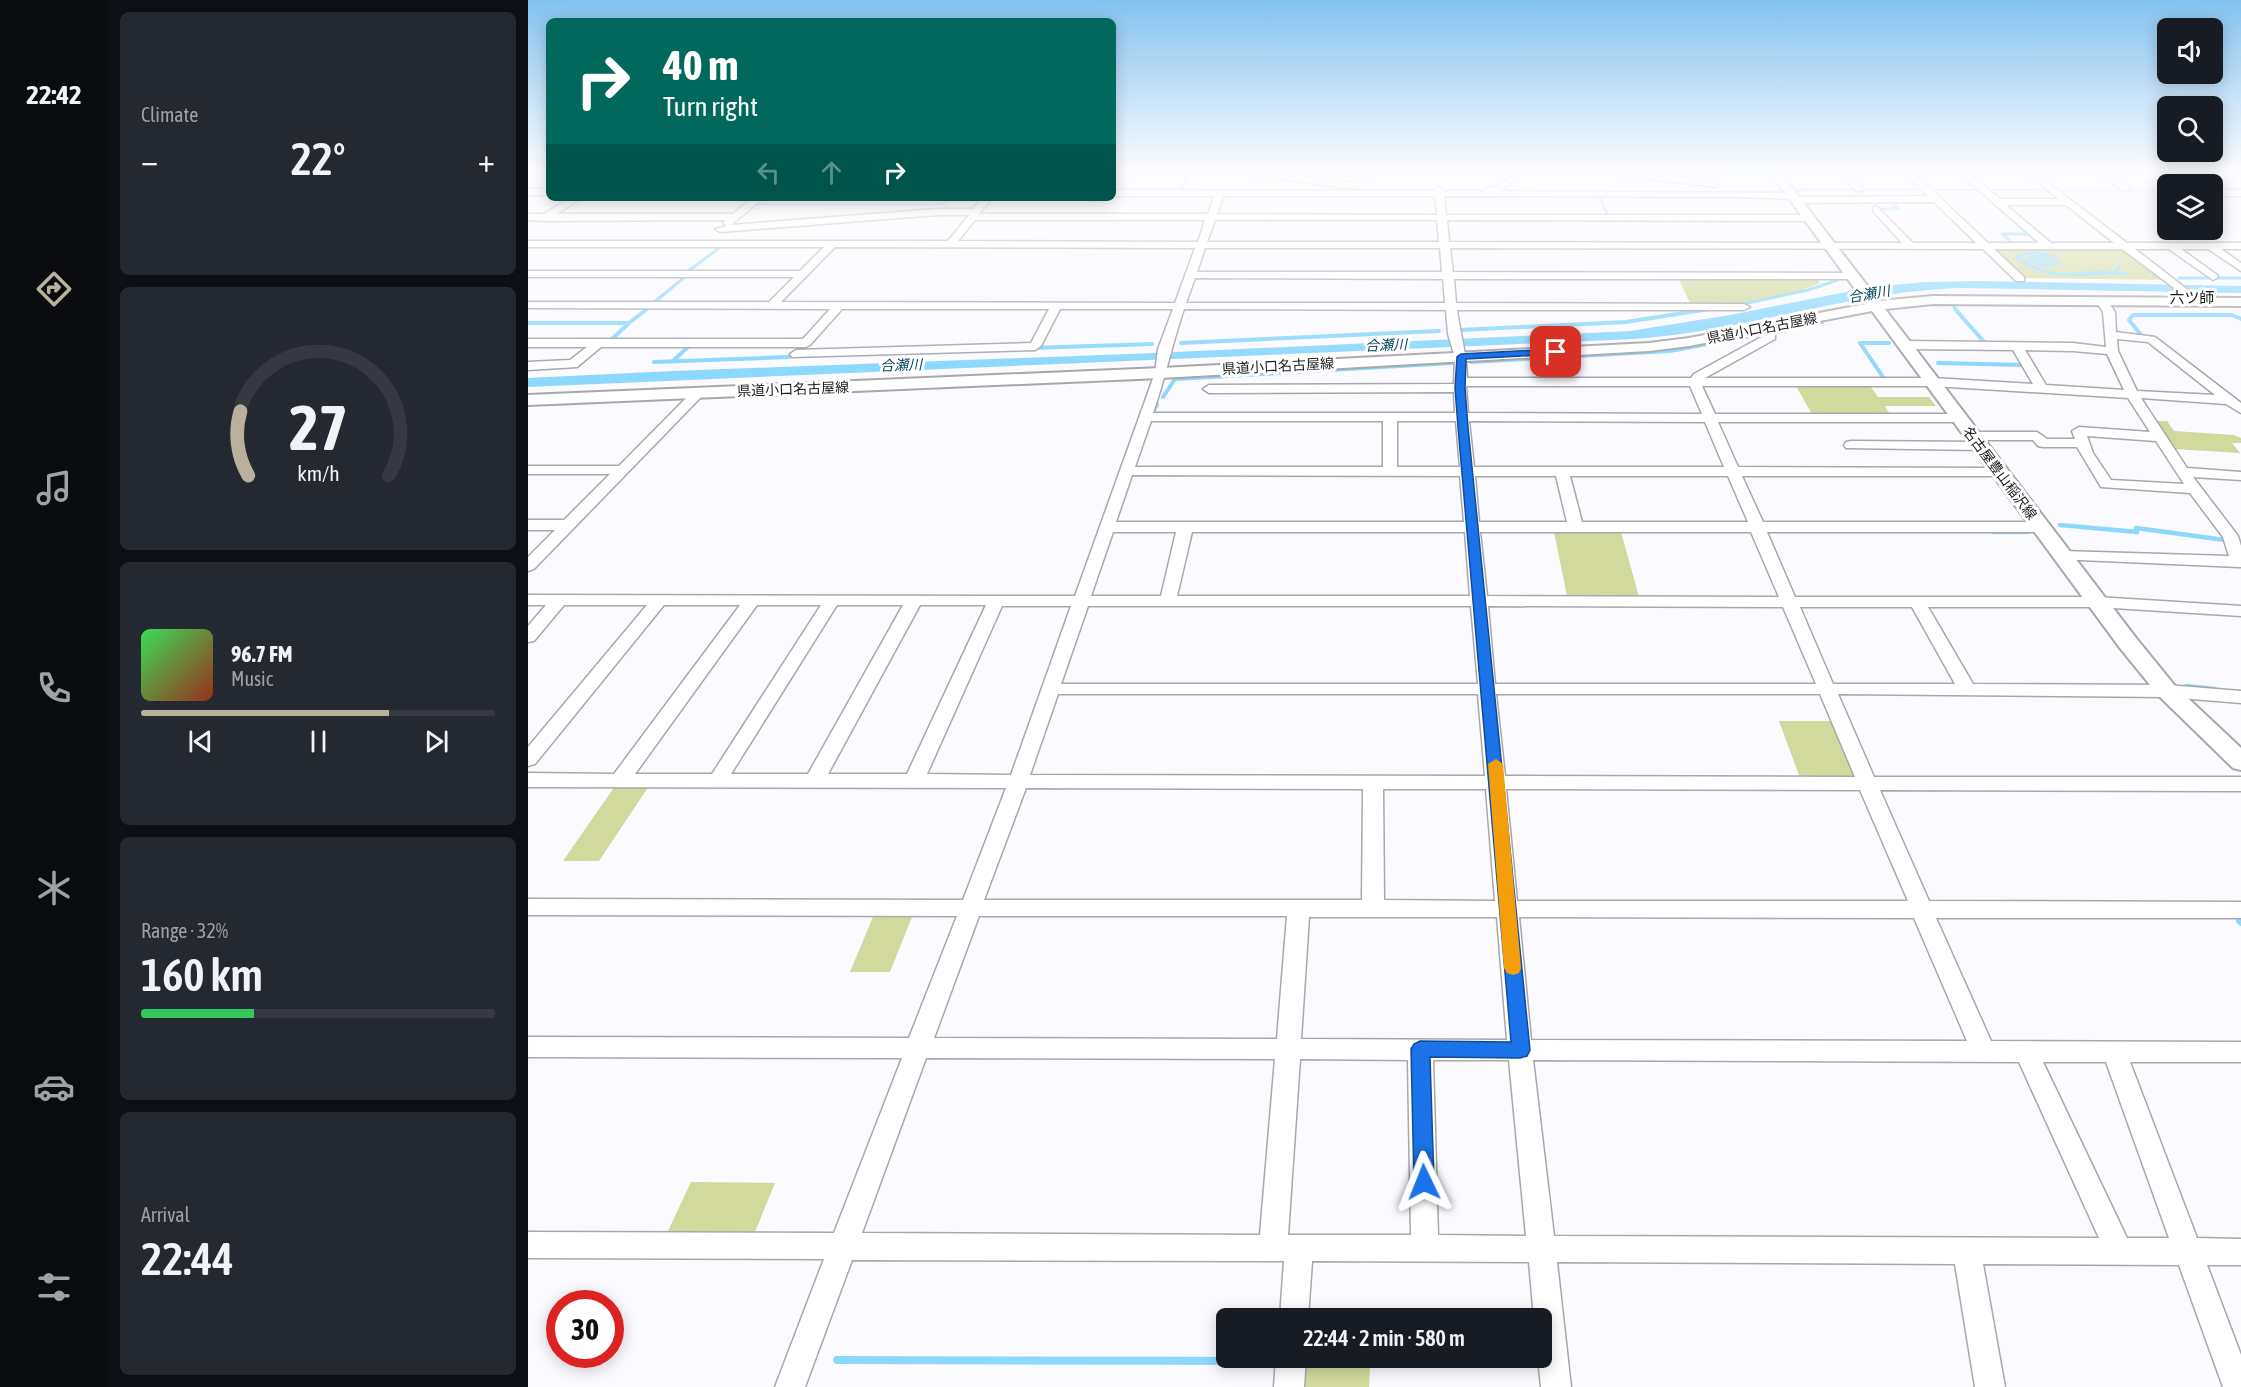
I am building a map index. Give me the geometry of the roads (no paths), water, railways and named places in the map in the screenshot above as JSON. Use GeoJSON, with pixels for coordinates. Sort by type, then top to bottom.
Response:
{"type":"FeatureCollection","features":[{"type":"Feature","properties":{"kind":"main road","name":"名古屋豊山稲沢線"},"geometry":{"type":"LineString","coordinates":[[1822,236],[2062,556],[2167,691],[2241,762]]}},
{"type":"Feature","properties":{"kind":"main road","name":"県道小口名古屋線"},"geometry":{"type":"LineString","coordinates":[[528,400],[1650,347],[1763,328],[1863,291],[1964,299],[2102,301],[2194,299],[2241,302]]}},
{"type":"Feature","properties":{"kind":"street"},"geometry":{"type":"LineString","coordinates":[[703,243],[712,236]]}},
{"type":"Feature","properties":{"kind":"street"},"geometry":{"type":"LineString","coordinates":[[951,244],[957,236]]}},
{"type":"Feature","properties":{"kind":"street"},"geometry":{"type":"LineString","coordinates":[[790,1387],[1018,782],[1162,370],[1164,349],[1205,236]]}},
{"type":"Feature","properties":{"kind":"street"},"geometry":{"type":"LineString","coordinates":[[1443,236],[1454,336],[1461,355],[1467,472],[1520,1050],[1556,1387]]}},
{"type":"Feature","properties":{"kind":"street"},"geometry":{"type":"LineString","coordinates":[[1901,236],[1911,246]]}},
{"type":"Feature","properties":{"kind":"street"},"geometry":{"type":"LineString","coordinates":[[1975,236],[2020,279]]}},
{"type":"Feature","properties":{"kind":"street"},"geometry":{"type":"LineString","coordinates":[[2037,236],[2049,246]]}},
{"type":"Feature","properties":{"kind":"street"},"geometry":{"type":"LineString","coordinates":[[2113,236],[2194,299]]}},
{"type":"Feature","properties":{"kind":"street"},"geometry":{"type":"LineString","coordinates":[[528,244],[2241,246]]}},
{"type":"Feature","properties":{"kind":"street"},"geometry":{"type":"LineString","coordinates":[[771,306],[833,244]]}},
{"type":"Feature","properties":{"kind":"street"},"geometry":{"type":"LineString","coordinates":[[2171,246],[2213,277]]}},
{"type":"Feature","properties":{"kind":"street"},"geometry":{"type":"LineString","coordinates":[[2210,246],[2241,268]]}},
{"type":"Feature","properties":{"kind":"street"},"geometry":{"type":"LineString","coordinates":[[528,274],[802,274]]}},
{"type":"Feature","properties":{"kind":"street"},"geometry":{"type":"LineString","coordinates":[[1192,275],[1448,275],[1863,291]]}},
{"type":"Feature","properties":{"kind":"street"},"geometry":{"type":"LineString","coordinates":[[2062,556],[2240,562],[2230,536],[2194,489],[2132,394],[2112,351],[2109,312],[2102,301]]}},
{"type":"Feature","properties":{"kind":"street"},"geometry":{"type":"LineString","coordinates":[[528,305],[1744,307]]}},
{"type":"Feature","properties":{"kind":"street"},"geometry":{"type":"LineString","coordinates":[[838,306],[796,354],[1035,346],[1056,306]]}},
{"type":"Feature","properties":{"kind":"street"},"geometry":{"type":"LineString","coordinates":[[1763,328],[1771,333],[1771,337],[1698,377],[1695,383],[1983,1051]]}},
{"type":"Feature","properties":{"kind":"street"},"geometry":{"type":"LineString","coordinates":[[2112,334],[2151,339],[2241,409]]}},
{"type":"Feature","properties":{"kind":"street"},"geometry":{"type":"LineString","coordinates":[[528,343],[806,343]]}},
{"type":"Feature","properties":{"kind":"street"},"geometry":{"type":"LineString","coordinates":[[528,366],[573,364],[598,343]]}},
{"type":"Feature","properties":{"kind":"street"},"geometry":{"type":"LineString","coordinates":[[1905,345],[2073,347],[2112,351]]}},
{"type":"Feature","properties":{"kind":"street"},"geometry":{"type":"LineString","coordinates":[[2017,347],[2041,387]]}},
{"type":"Feature","properties":{"kind":"street"},"geometry":{"type":"LineString","coordinates":[[1144,417],[1207,398],[1461,385],[1933,382],[2230,399]]}},
{"type":"Feature","properties":{"kind":"street"},"geometry":{"type":"LineString","coordinates":[[528,566],[698,393]]}},
{"type":"Feature","properties":{"kind":"street"},"geometry":{"type":"LineString","coordinates":[[1207,398],[1390,417],[1960,418]]}},
{"type":"Feature","properties":{"kind":"street"},"geometry":{"type":"LineString","coordinates":[[1390,417],[1390,471]]}},
{"type":"Feature","properties":{"kind":"street"},"geometry":{"type":"LineString","coordinates":[[2160,437],[2079,431],[2085,453],[2106,484],[2194,489]]}},
{"type":"Feature","properties":{"kind":"street"},"geometry":{"type":"LineString","coordinates":[[1851,445],[1977,441],[2037,436],[2043,442],[2082,443]]}},
{"type":"Feature","properties":{"kind":"street"},"geometry":{"type":"LineString","coordinates":[[528,470],[622,470]]}},
{"type":"Feature","properties":{"kind":"street"},"geometry":{"type":"LineString","coordinates":[[1125,471],[2000,472]]}},
{"type":"Feature","properties":{"kind":"street"},"geometry":{"type":"LineString","coordinates":[[1562,471],[1576,528]]}},
{"type":"Feature","properties":{"kind":"street"},"geometry":{"type":"LineString","coordinates":[[2184,472],[2241,476]]}},
{"type":"Feature","properties":{"kind":"street"},"geometry":{"type":"LineString","coordinates":[[528,525],[568,525]]}},
{"type":"Feature","properties":{"kind":"street"},"geometry":{"type":"LineString","coordinates":[[1106,526],[2041,527]]}},
{"type":"Feature","properties":{"kind":"street"},"geometry":{"type":"LineString","coordinates":[[1168,601],[1185,527]]}},
{"type":"Feature","properties":{"kind":"street"},"geometry":{"type":"LineString","coordinates":[[528,600],[2097,602],[2241,611]]}},
{"type":"Feature","properties":{"kind":"street"},"geometry":{"type":"LineString","coordinates":[[528,637],[559,600]]}},
{"type":"Feature","properties":{"kind":"street"},"geometry":{"type":"LineString","coordinates":[[528,760],[660,600]]}},
{"type":"Feature","properties":{"kind":"street"},"geometry":{"type":"LineString","coordinates":[[619,781],[752,600]]}},
{"type":"Feature","properties":{"kind":"street"},"geometry":{"type":"LineString","coordinates":[[717,781],[832,600]]}},
{"type":"Feature","properties":{"kind":"street"},"geometry":{"type":"LineString","coordinates":[[814,781],[914,601]]}},
{"type":"Feature","properties":{"kind":"street"},"geometry":{"type":"LineString","coordinates":[[914,781],[996,601]]}},
{"type":"Feature","properties":{"kind":"street"},"geometry":{"type":"LineString","coordinates":[[1918,603],[1968,690]]}},
{"type":"Feature","properties":{"kind":"street"},"geometry":{"type":"LineString","coordinates":[[1050,689],[2167,691],[2241,697]]}},
{"type":"Feature","properties":{"kind":"street"},"geometry":{"type":"LineString","coordinates":[[528,780],[2241,784]]}},
{"type":"Feature","properties":{"kind":"street"},"geometry":{"type":"LineString","coordinates":[[1373,782],[1373,907]]}},
{"type":"Feature","properties":{"kind":"street"},"geometry":{"type":"LineString","coordinates":[[528,907],[2241,910]]}},
{"type":"Feature","properties":{"kind":"street"},"geometry":{"type":"LineString","coordinates":[[1293,1308],[1286,1248],[1288,1048],[1299,908]]}},
{"type":"Feature","properties":{"kind":"street"},"geometry":{"type":"LineString","coordinates":[[528,1047],[2241,1052]]}},
{"type":"Feature","properties":{"kind":"street"},"geometry":{"type":"LineString","coordinates":[[1420,1049],[1425,1249]]}},
{"type":"Feature","properties":{"kind":"street"},"geometry":{"type":"LineString","coordinates":[[2026,1051],[2119,1252]]}},
{"type":"Feature","properties":{"kind":"street"},"geometry":{"type":"LineString","coordinates":[[2114,1051],[2238,1387]]}},
{"type":"Feature","properties":{"kind":"street"},"geometry":{"type":"LineString","coordinates":[[528,1245],[2241,1252]]}},
{"type":"Feature","properties":{"kind":"street"},"geometry":{"type":"LineString","coordinates":[[1967,1252],[1990,1387]]}},
{"type":"Feature","properties":{"kind":"street"},"geometry":{"type":"LineString","coordinates":[[1289,1387],[1290,1368]]}},
{"type":"Feature","properties":{"kind":"water","name":"合瀬川"},"geometry":{"type":"Polygon","coordinates":[[[1925,282],[2241,286],[2241,293],[1965,288],[1923,290],[1841,303],[1677,335],[1634,339],[528,387],[528,378],[1630,331],[1730,315],[1871,287],[1925,282]]]}},
{"type":"Feature","properties":{"kind":"waterway"},"geometry":{"type":"LineString","coordinates":[[2004,236],[2013,244]]}},
{"type":"Feature","properties":{"kind":"waterway"},"geometry":{"type":"LineString","coordinates":[[687,272],[722,246]]}},
{"type":"Feature","properties":{"kind":"waterway"},"geometry":{"type":"LineString","coordinates":[[2045,259],[2038,259],[2050,261],[2039,256],[2027,259],[2043,265],[2060,263],[2051,256],[2040,253],[2017,257],[2028,265],[2051,273],[2076,275],[2115,273]]}},
{"type":"Feature","properties":{"kind":"waterway"},"geometry":{"type":"LineString","coordinates":[[2115,273],[2119,267]]}},
{"type":"Feature","properties":{"kind":"waterway"},"geometry":{"type":"LineString","coordinates":[[2085,273],[2106,272]]}},
{"type":"Feature","properties":{"kind":"waterway"},"geometry":{"type":"LineString","coordinates":[[2115,273],[2126,274]]}},
{"type":"Feature","properties":{"kind":"waterway"},"geometry":{"type":"LineString","coordinates":[[652,304],[686,276]]}},
{"type":"Feature","properties":{"kind":"waterway"},"geometry":{"type":"LineString","coordinates":[[2179,278],[2241,278]]}},
{"type":"Feature","properties":{"kind":"waterway"},"geometry":{"type":"LineString","coordinates":[[1739,305],[1808,290],[1838,280]]}},
{"type":"Feature","properties":{"kind":"waterway"},"geometry":{"type":"LineString","coordinates":[[1954,307],[1957,310]]}},
{"type":"Feature","properties":{"kind":"waterway"},"geometry":{"type":"LineString","coordinates":[[629,323],[647,309]]}},
{"type":"Feature","properties":{"kind":"waterway"},"geometry":{"type":"LineString","coordinates":[[1460,330],[1626,322],[1709,309],[1701,310]]}},
{"type":"Feature","properties":{"kind":"waterway"},"geometry":{"type":"LineString","coordinates":[[1955,309],[1986,344],[1989,344]]}},
{"type":"Feature","properties":{"kind":"waterway"},"geometry":{"type":"LineString","coordinates":[[2141,335],[2129,320],[2133,315],[2232,315],[2241,319]]}},
{"type":"Feature","properties":{"kind":"waterway"},"geometry":{"type":"LineString","coordinates":[[1778,332],[1822,322]]}},
{"type":"Feature","properties":{"kind":"waterway"},"geometry":{"type":"LineString","coordinates":[[528,323],[629,323]]}},
{"type":"Feature","properties":{"kind":"waterway"},"geometry":{"type":"LineString","coordinates":[[610,341],[629,323]]}},
{"type":"Feature","properties":{"kind":"waterway","name":"合瀬川"},"geometry":{"type":"LineString","coordinates":[[1181,343],[1439,331]]}},
{"type":"Feature","properties":{"kind":"waterway"},"geometry":{"type":"LineString","coordinates":[[1471,362],[1670,351],[1761,334]]}},
{"type":"Feature","properties":{"kind":"waterway"},"geometry":{"type":"LineString","coordinates":[[1885,380],[1860,343],[1889,343]]}},
{"type":"Feature","properties":{"kind":"waterway"},"geometry":{"type":"LineString","coordinates":[[1031,348],[1152,344]]}},
{"type":"Feature","properties":{"kind":"waterway"},"geometry":{"type":"LineString","coordinates":[[673,361],[689,346]]}},
{"type":"Feature","properties":{"kind":"waterway"},"geometry":{"type":"LineString","coordinates":[[654,362],[789,357]]}},
{"type":"Feature","properties":{"kind":"waterway"},"geometry":{"type":"LineString","coordinates":[[1163,397],[1175,379],[1452,363]]}},
{"type":"Feature","properties":{"kind":"waterway"},"geometry":{"type":"LineString","coordinates":[[1938,363],[2024,365]]}},
{"type":"Feature","properties":{"kind":"waterway"},"geometry":{"type":"LineString","coordinates":[[1153,411],[1157,405]]}},
{"type":"Feature","properties":{"kind":"waterway"},"geometry":{"type":"LineString","coordinates":[[2060,525],[2137,532],[2136,528],[2225,540]]}},
{"type":"Feature","properties":{"kind":"waterway"},"geometry":{"type":"LineString","coordinates":[[1993,532],[2028,532]]}},
{"type":"Feature","properties":{"kind":"waterway"},"geometry":{"type":"LineString","coordinates":[[2186,686],[2215,689]]}},
{"type":"Feature","properties":{"kind":"waterway"},"geometry":{"type":"LineString","coordinates":[[837,1360],[1216,1361]]}},
{"type":"Feature","properties":{"kind":"district","name":"六ツ師"},"geometry":{"type":"Point","coordinates":[2192,298]}}]}
